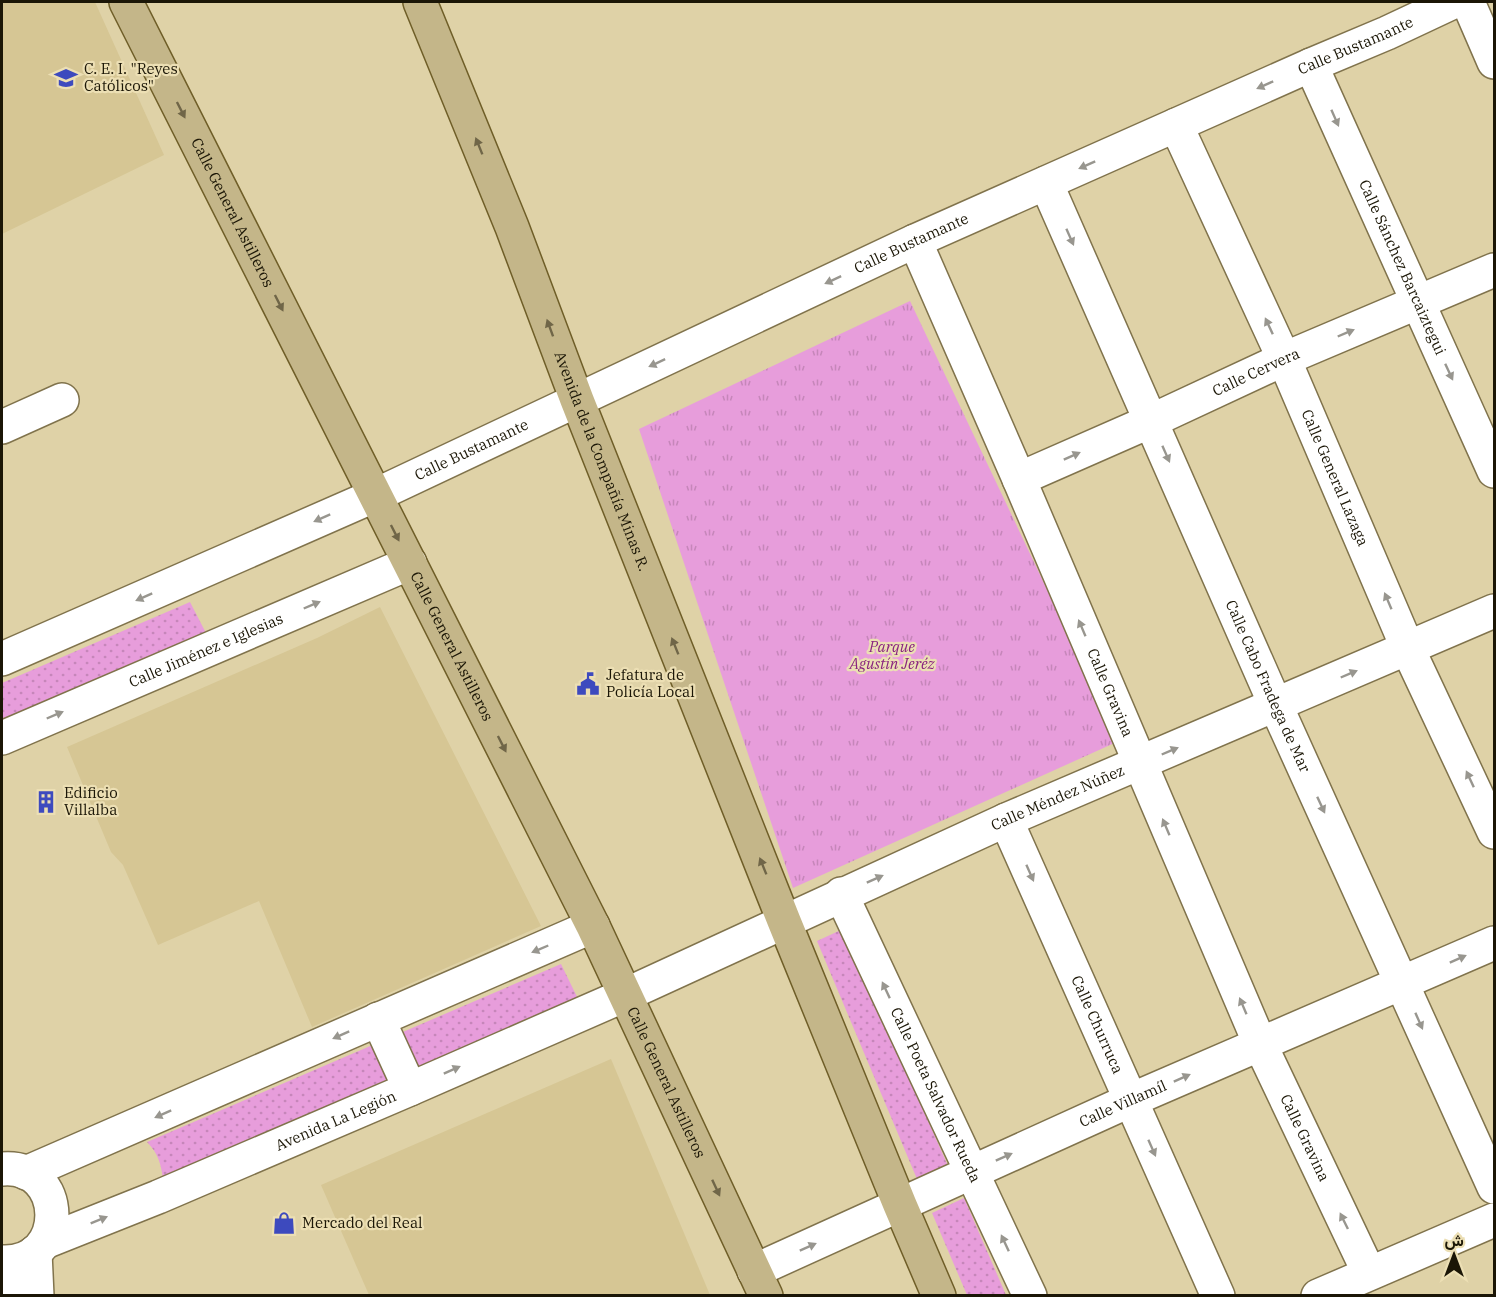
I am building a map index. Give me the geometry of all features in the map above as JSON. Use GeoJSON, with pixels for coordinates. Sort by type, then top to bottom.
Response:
{"type":"FeatureCollection","features":[{"type":"Feature","properties":{"kind":"main road","name":"Calle General Astilleros"},"geometry":{"type":"LineString","coordinates":[[126,2],[593,926],[760,1283]]}},
{"type":"Feature","properties":{"kind":"main road","name":"Avenida de la Compañía Minas R."},"geometry":{"type":"LineString","coordinates":[[420,2],[512,227],[577,400],[784,921]]}},
{"type":"Feature","properties":{"kind":"main road"},"geometry":{"type":"LineString","coordinates":[[784,921],[939,1296]]}},
{"type":"Feature","properties":{"kind":"street","name":"Calle Bustamante"},"geometry":{"type":"LineString","coordinates":[[376,495],[915,242],[1311,64],[1388,33],[1453,2]]}},
{"type":"Feature","properties":{"kind":"street"},"geometry":{"type":"LineString","coordinates":[[1468,2],[1494,62]]}},
{"type":"Feature","properties":{"kind":"street","name":"Calle Sánchez Barcaiztegui"},"geometry":{"type":"LineString","coordinates":[[1311,64],[1494,471]]}},
{"type":"Feature","properties":{"kind":"street","name":"Calle General Lazaga"},"geometry":{"type":"LineString","coordinates":[[1176,125],[1284,359],[1408,649],[1494,831]]}},
{"type":"Feature","properties":{"kind":"street","name":"Calle Cabo Fradega de Mar"},"geometry":{"type":"LineString","coordinates":[[1046,183],[1276,706],[1494,1187]]}},
{"type":"Feature","properties":{"kind":"street","name":"Calle Gravina"},"geometry":{"type":"LineString","coordinates":[[915,242],[1019,479],[1260,1044],[1369,1273]]}},
{"type":"Feature","properties":{"kind":"street","name":"Calle Cervera"},"geometry":{"type":"LineString","coordinates":[[1019,479],[1284,359],[1494,270]]}},
{"type":"Feature","properties":{"kind":"street"},"geometry":{"type":"LineString","coordinates":[[2,427],[62,400]]}},
{"type":"Feature","properties":{"kind":"street"},"geometry":{"type":"LineString","coordinates":[[2,659],[376,495]]}},
{"type":"Feature","properties":{"kind":"street","name":"Calle Jiménez e Iglesias"},"geometry":{"type":"LineString","coordinates":[[2,738],[410,562]]}},
{"type":"Feature","properties":{"kind":"street","name":"Calle Méndez Núñez"},"geometry":{"type":"LineString","coordinates":[[625,995],[1006,820],[1494,611]]}},
{"type":"Feature","properties":{"kind":"street","name":"Calle Churruca"},"geometry":{"type":"LineString","coordinates":[[1006,820],[1218,1296]]}},
{"type":"Feature","properties":{"kind":"street","name":"Calle Poeta Salvador Rueda"},"geometry":{"type":"LineString","coordinates":[[841,894],[1030,1296]]}},
{"type":"Feature","properties":{"kind":"street"},"geometry":{"type":"LineString","coordinates":[[10,1168],[378,1019],[593,926]]}},
{"type":"Feature","properties":{"kind":"street","name":"Calle Villamíl"},"geometry":{"type":"LineString","coordinates":[[760,1283],[900,1205],[1131,1100],[1494,943]]}},
{"type":"Feature","properties":{"kind":"street","name":"Avenida La Legión"},"geometry":{"type":"LineString","coordinates":[[2,1262],[23,1259],[40,1247],[625,995]]}},
{"type":"Feature","properties":{"kind":"street"},"geometry":{"type":"LineString","coordinates":[[378,1019],[410,1089]]}},
{"type":"Feature","properties":{"kind":"street"},"geometry":{"type":"LineString","coordinates":[[10,1168],[40,1183],[49,1196],[53,1211],[52,1228],[40,1247],[37,1296]]}},
{"type":"Feature","properties":{"kind":"street"},"geometry":{"type":"LineString","coordinates":[[1318,1296],[1494,1220]]}},
{"type":"Feature","properties":{"kind":"street"},"geometry":{"type":"LineString","coordinates":[[2,1272],[12,1296]]}},
{"type":"Feature","properties":{"kind":"shaded area","name":"C. E. I. \"Reyes Católicos\""},"geometry":{"type":"Polygon","coordinates":[[[2,2],[95,2],[164,155],[2,234],[2,2]]]}},
{"type":"Feature","properties":{"kind":"shaded area"},"geometry":{"type":"Polygon","coordinates":[[[380,607],[541,926],[312,1027],[259,901],[158,945],[123,865],[111,852],[67,747],[317,638],[380,607]]]}},
{"type":"Feature","properties":{"kind":"shaded area"},"geometry":{"type":"Polygon","coordinates":[[[611,1059],[710,1295],[369,1295],[321,1185],[611,1059]]]}},
{"type":"Feature","properties":{"kind":"green space","name":"Parque Agustín Jeréz"},"geometry":{"type":"Polygon","coordinates":[[[910,301],[1119,741],[793,888],[639,429],[910,301]]]}},
{"type":"Feature","properties":{"kind":"green space"},"geometry":{"type":"Polygon","coordinates":[[[190,602],[207,635],[2,723],[2,683],[190,602]]]}},
{"type":"Feature","properties":{"kind":"green space"},"geometry":{"type":"Polygon","coordinates":[[[843,929],[948,1166],[917,1179],[817,941],[843,929]]]}},
{"type":"Feature","properties":{"kind":"green space"},"geometry":{"type":"Polygon","coordinates":[[[561,964],[581,1005],[163,1179],[158,1159],[147,1142],[561,964]]]}},
{"type":"Feature","properties":{"kind":"green space"},"geometry":{"type":"Polygon","coordinates":[[[964,1198],[1006,1295],[967,1295],[932,1213],[964,1198]]]}},
{"type":"Feature","properties":{"kind":"place","name":"C. E. I. \"Reyes Católicos\""},"geometry":{"type":"Point","coordinates":[66,78]}},
{"type":"Feature","properties":{"kind":"place","name":"Jefatura de Policía Local"},"geometry":{"type":"Point","coordinates":[588,684]}},
{"type":"Feature","properties":{"kind":"place","name":"Edificio Villalba"},"geometry":{"type":"Point","coordinates":[46,802]}},
{"type":"Feature","properties":{"kind":"place","name":"Mercado del Real"},"geometry":{"type":"Point","coordinates":[284,1223]}}]}
